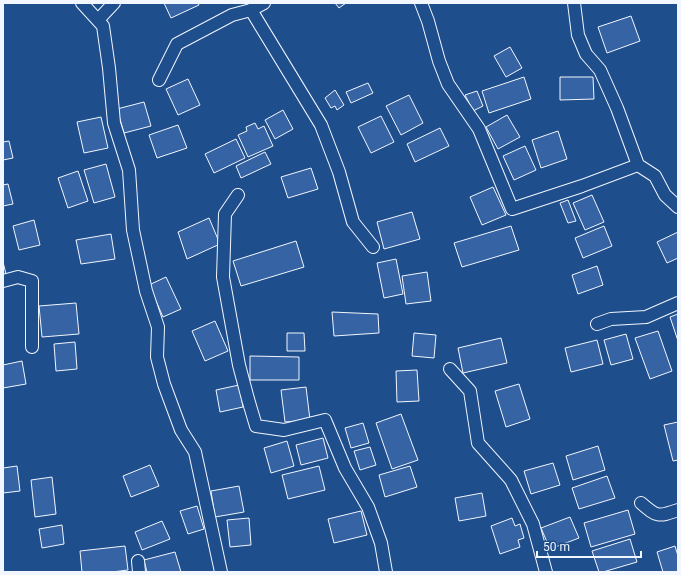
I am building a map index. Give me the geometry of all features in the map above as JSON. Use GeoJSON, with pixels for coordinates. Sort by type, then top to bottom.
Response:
{"type":"FeatureCollection","features":[{"type":"Feature","properties":{"kind":"street"},"geometry":{"type":"LineString","coordinates":[[82,3],[103,26],[109,68],[114,123],[129,170],[133,230],[146,291],[158,327],[157,357],[164,384],[181,430],[195,452],[220,572]]}},
{"type":"Feature","properties":{"kind":"street"},"geometry":{"type":"LineString","coordinates":[[98,20],[114,3]]}},
{"type":"Feature","properties":{"kind":"street"},"geometry":{"type":"LineString","coordinates":[[159,80],[177,44],[232,15],[251,10],[264,3]]}},
{"type":"Feature","properties":{"kind":"street"},"geometry":{"type":"LineString","coordinates":[[421,3],[428,21],[439,61],[448,84],[479,129],[512,209],[582,186],[638,165]]}},
{"type":"Feature","properties":{"kind":"street"},"geometry":{"type":"LineString","coordinates":[[574,3],[578,35],[586,54],[600,70],[617,108],[638,165],[655,176],[665,195],[678,207]]}},
{"type":"Feature","properties":{"kind":"street"},"geometry":{"type":"LineString","coordinates":[[251,10],[321,125],[339,172],[353,222],[373,246]]}},
{"type":"Feature","properties":{"kind":"street"},"geometry":{"type":"LineString","coordinates":[[238,195],[225,214],[223,277],[239,365],[256,426],[284,430],[326,420],[345,468],[368,507],[380,543],[386,572]]}},
{"type":"Feature","properties":{"kind":"street"},"geometry":{"type":"LineString","coordinates":[[3,281],[18,278],[32,281],[32,346]]}},
{"type":"Feature","properties":{"kind":"street"},"geometry":{"type":"LineString","coordinates":[[597,324],[611,319],[646,317],[678,303]]}},
{"type":"Feature","properties":{"kind":"street"},"geometry":{"type":"LineString","coordinates":[[450,369],[470,392],[478,444],[511,480],[533,524],[546,572]]}},
{"type":"Feature","properties":{"kind":"street"},"geometry":{"type":"LineString","coordinates":[[641,503],[653,514],[663,515],[678,510]]}},
{"type":"Feature","properties":{"kind":"building"},"geometry":{"type":"Polygon","coordinates":[[[164,3],[198,3],[199,5],[171,18],[164,3]]]}},
{"type":"Feature","properties":{"kind":"building"},"geometry":{"type":"Polygon","coordinates":[[[335,3],[346,3],[339,8],[335,3]]]}},
{"type":"Feature","properties":{"kind":"building"},"geometry":{"type":"Polygon","coordinates":[[[631,16],[640,41],[607,53],[598,27],[631,16]]]}},
{"type":"Feature","properties":{"kind":"building"},"geometry":{"type":"Polygon","coordinates":[[[510,47],[522,68],[506,77],[494,56],[510,47]]]}},
{"type":"Feature","properties":{"kind":"building"},"geometry":{"type":"Polygon","coordinates":[[[524,77],[531,99],[489,113],[482,91],[524,77]]]}},
{"type":"Feature","properties":{"kind":"building"},"geometry":{"type":"Polygon","coordinates":[[[560,77],[593,77],[594,99],[560,100],[560,77]]]}},
{"type":"Feature","properties":{"kind":"building"},"geometry":{"type":"Polygon","coordinates":[[[188,79],[200,105],[178,115],[166,89],[188,79]]]}},
{"type":"Feature","properties":{"kind":"building"},"geometry":{"type":"Polygon","coordinates":[[[368,83],[373,93],[351,103],[346,92],[368,83]]]}},
{"type":"Feature","properties":{"kind":"building"},"geometry":{"type":"Polygon","coordinates":[[[335,90],[344,105],[337,110],[335,106],[331,108],[325,98],[335,90]]]}},
{"type":"Feature","properties":{"kind":"building"},"geometry":{"type":"Polygon","coordinates":[[[477,91],[483,106],[473,111],[465,95],[477,91]]]}},
{"type":"Feature","properties":{"kind":"building"},"geometry":{"type":"Polygon","coordinates":[[[409,95],[423,123],[401,135],[386,106],[409,95]]]}},
{"type":"Feature","properties":{"kind":"building"},"geometry":{"type":"Polygon","coordinates":[[[144,102],[151,126],[124,133],[117,109],[144,102]]]}},
{"type":"Feature","properties":{"kind":"building"},"geometry":{"type":"Polygon","coordinates":[[[283,110],[293,129],[275,139],[265,120],[283,110]]]}},
{"type":"Feature","properties":{"kind":"building"},"geometry":{"type":"Polygon","coordinates":[[[507,115],[520,137],[498,149],[486,127],[507,115]]]}},
{"type":"Feature","properties":{"kind":"building"},"geometry":{"type":"Polygon","coordinates":[[[381,116],[394,142],[371,153],[358,127],[381,116]]]}},
{"type":"Feature","properties":{"kind":"building"},"geometry":{"type":"Polygon","coordinates":[[[101,117],[108,148],[84,153],[77,122],[101,117]]]}},
{"type":"Feature","properties":{"kind":"building"},"geometry":{"type":"Polygon","coordinates":[[[255,123],[258,129],[264,126],[273,146],[248,157],[238,135],[247,131],[246,127],[255,123]]]}},
{"type":"Feature","properties":{"kind":"building"},"geometry":{"type":"Polygon","coordinates":[[[178,125],[187,148],[157,158],[149,135],[178,125]]]}},
{"type":"Feature","properties":{"kind":"building"},"geometry":{"type":"Polygon","coordinates":[[[440,128],[449,146],[415,162],[407,144],[440,128]]]}},
{"type":"Feature","properties":{"kind":"building"},"geometry":{"type":"Polygon","coordinates":[[[558,131],[567,159],[541,168],[532,140],[558,131]]]}},
{"type":"Feature","properties":{"kind":"building"},"geometry":{"type":"Polygon","coordinates":[[[236,139],[245,158],[214,173],[205,154],[236,139]]]}},
{"type":"Feature","properties":{"kind":"building"},"geometry":{"type":"Polygon","coordinates":[[[9,141],[13,158],[3,160],[3,142],[9,141]]]}},
{"type":"Feature","properties":{"kind":"building"},"geometry":{"type":"Polygon","coordinates":[[[525,146],[536,170],[514,180],[503,156],[525,146]]]}},
{"type":"Feature","properties":{"kind":"building"},"geometry":{"type":"Polygon","coordinates":[[[265,152],[271,164],[241,178],[236,166],[265,152]]]}},
{"type":"Feature","properties":{"kind":"building"},"geometry":{"type":"Polygon","coordinates":[[[106,164],[115,197],[94,203],[84,170],[106,164]]]}},
{"type":"Feature","properties":{"kind":"building"},"geometry":{"type":"Polygon","coordinates":[[[311,168],[318,189],[288,198],[281,177],[311,168]]]}},
{"type":"Feature","properties":{"kind":"building"},"geometry":{"type":"Polygon","coordinates":[[[78,171],[88,201],[68,208],[58,178],[78,171]]]}},
{"type":"Feature","properties":{"kind":"building"},"geometry":{"type":"Polygon","coordinates":[[[8,184],[13,204],[3,206],[3,185],[8,184]]]}},
{"type":"Feature","properties":{"kind":"building"},"geometry":{"type":"Polygon","coordinates":[[[493,187],[506,215],[482,225],[470,197],[493,187]]]}},
{"type":"Feature","properties":{"kind":"building"},"geometry":{"type":"Polygon","coordinates":[[[592,195],[604,222],[585,230],[573,203],[592,195]]]}},
{"type":"Feature","properties":{"kind":"building"},"geometry":{"type":"Polygon","coordinates":[[[568,200],[576,221],[568,223],[560,203],[568,200]]]}},
{"type":"Feature","properties":{"kind":"building"},"geometry":{"type":"Polygon","coordinates":[[[412,212],[420,239],[384,249],[377,222],[412,212]]]}},
{"type":"Feature","properties":{"kind":"building"},"geometry":{"type":"Polygon","coordinates":[[[209,218],[220,244],[187,259],[178,232],[209,218]]]}},
{"type":"Feature","properties":{"kind":"building"},"geometry":{"type":"Polygon","coordinates":[[[34,220],[40,245],[19,250],[13,226],[34,220]]]}},
{"type":"Feature","properties":{"kind":"building"},"geometry":{"type":"Polygon","coordinates":[[[511,226],[519,250],[462,267],[454,243],[511,226]]]}},
{"type":"Feature","properties":{"kind":"building"},"geometry":{"type":"Polygon","coordinates":[[[604,226],[612,246],[583,258],[575,238],[604,226]]]}},
{"type":"Feature","properties":{"kind":"building"},"geometry":{"type":"Polygon","coordinates":[[[678,232],[678,258],[667,263],[657,242],[678,232]]]}},
{"type":"Feature","properties":{"kind":"building"},"geometry":{"type":"Polygon","coordinates":[[[111,234],[115,259],[81,264],[76,240],[111,234]]]}},
{"type":"Feature","properties":{"kind":"building"},"geometry":{"type":"Polygon","coordinates":[[[296,241],[304,267],[241,286],[233,261],[296,241]]]}},
{"type":"Feature","properties":{"kind":"building"},"geometry":{"type":"Polygon","coordinates":[[[396,259],[403,294],[384,298],[377,263],[396,259]]]}},
{"type":"Feature","properties":{"kind":"building"},"geometry":{"type":"Polygon","coordinates":[[[3,262],[6,274],[3,275],[3,262]]]}},
{"type":"Feature","properties":{"kind":"building"},"geometry":{"type":"Polygon","coordinates":[[[597,266],[603,285],[578,294],[572,275],[597,266]]]}},
{"type":"Feature","properties":{"kind":"building"},"geometry":{"type":"Polygon","coordinates":[[[427,272],[431,301],[406,304],[402,276],[427,272]]]}},
{"type":"Feature","properties":{"kind":"building"},"geometry":{"type":"Polygon","coordinates":[[[166,277],[181,309],[163,317],[149,285],[166,277]]]}},
{"type":"Feature","properties":{"kind":"building"},"geometry":{"type":"Polygon","coordinates":[[[76,303],[79,334],[42,337],[39,306],[76,303]]]}},
{"type":"Feature","properties":{"kind":"building"},"geometry":{"type":"Polygon","coordinates":[[[332,312],[378,314],[379,333],[334,336],[332,312]]]}},
{"type":"Feature","properties":{"kind":"building"},"geometry":{"type":"Polygon","coordinates":[[[678,314],[678,341],[670,317],[678,314]]]}},
{"type":"Feature","properties":{"kind":"building"},"geometry":{"type":"Polygon","coordinates":[[[215,321],[228,351],[205,361],[192,331],[215,321]]]}},
{"type":"Feature","properties":{"kind":"building"},"geometry":{"type":"Polygon","coordinates":[[[658,331],[672,371],[650,379],[635,338],[658,331]]]}},
{"type":"Feature","properties":{"kind":"building"},"geometry":{"type":"Polygon","coordinates":[[[287,333],[304,333],[305,351],[287,351],[287,333]]]}},
{"type":"Feature","properties":{"kind":"building"},"geometry":{"type":"Polygon","coordinates":[[[414,333],[436,335],[434,358],[412,356],[414,333]]]}},
{"type":"Feature","properties":{"kind":"building"},"geometry":{"type":"Polygon","coordinates":[[[626,334],[633,359],[611,365],[604,340],[626,334]]]}},
{"type":"Feature","properties":{"kind":"building"},"geometry":{"type":"Polygon","coordinates":[[[501,338],[507,363],[463,373],[458,348],[501,338]]]}},
{"type":"Feature","properties":{"kind":"building"},"geometry":{"type":"Polygon","coordinates":[[[597,340],[603,364],[571,372],[565,348],[597,340]]]}},
{"type":"Feature","properties":{"kind":"building"},"geometry":{"type":"Polygon","coordinates":[[[75,342],[77,369],[56,371],[54,344],[75,342]]]}},
{"type":"Feature","properties":{"kind":"building"},"geometry":{"type":"Polygon","coordinates":[[[250,356],[299,357],[299,380],[250,380],[250,356]]]}},
{"type":"Feature","properties":{"kind":"building"},"geometry":{"type":"Polygon","coordinates":[[[22,361],[26,384],[3,388],[3,365],[22,361]]]}},
{"type":"Feature","properties":{"kind":"building"},"geometry":{"type":"Polygon","coordinates":[[[417,370],[419,401],[397,402],[396,371],[417,370]]]}},
{"type":"Feature","properties":{"kind":"building"},"geometry":{"type":"Polygon","coordinates":[[[519,384],[530,419],[506,427],[495,391],[519,384]]]}},
{"type":"Feature","properties":{"kind":"building"},"geometry":{"type":"Polygon","coordinates":[[[239,385],[243,407],[220,412],[216,390],[239,385]]]}},
{"type":"Feature","properties":{"kind":"building"},"geometry":{"type":"Polygon","coordinates":[[[306,387],[310,420],[285,422],[281,390],[306,387]]]}},
{"type":"Feature","properties":{"kind":"building"},"geometry":{"type":"Polygon","coordinates":[[[401,414],[418,460],[392,469],[376,423],[401,414]]]}},
{"type":"Feature","properties":{"kind":"building"},"geometry":{"type":"Polygon","coordinates":[[[678,422],[678,460],[673,461],[664,425],[678,422]]]}},
{"type":"Feature","properties":{"kind":"building"},"geometry":{"type":"Polygon","coordinates":[[[363,423],[369,443],[351,448],[345,428],[363,423]]]}},
{"type":"Feature","properties":{"kind":"building"},"geometry":{"type":"Polygon","coordinates":[[[323,438],[328,458],[301,465],[296,445],[323,438]]]}},
{"type":"Feature","properties":{"kind":"building"},"geometry":{"type":"Polygon","coordinates":[[[287,441],[294,466],[271,473],[264,448],[287,441]]]}},
{"type":"Feature","properties":{"kind":"building"},"geometry":{"type":"Polygon","coordinates":[[[598,446],[605,470],[573,480],[566,456],[598,446]]]}},
{"type":"Feature","properties":{"kind":"building"},"geometry":{"type":"Polygon","coordinates":[[[370,447],[376,465],[360,470],[354,451],[370,447]]]}},
{"type":"Feature","properties":{"kind":"building"},"geometry":{"type":"Polygon","coordinates":[[[553,463],[560,485],[531,494],[524,471],[553,463]]]}},
{"type":"Feature","properties":{"kind":"building"},"geometry":{"type":"Polygon","coordinates":[[[150,465],[159,486],[131,497],[123,476],[150,465]]]}},
{"type":"Feature","properties":{"kind":"building"},"geometry":{"type":"Polygon","coordinates":[[[17,466],[20,491],[3,493],[3,468],[17,466]]]}},
{"type":"Feature","properties":{"kind":"building"},"geometry":{"type":"Polygon","coordinates":[[[319,466],[325,490],[288,499],[282,475],[319,466]]]}},
{"type":"Feature","properties":{"kind":"building"},"geometry":{"type":"Polygon","coordinates":[[[410,466],[417,487],[385,497],[379,475],[410,466]]]}},
{"type":"Feature","properties":{"kind":"building"},"geometry":{"type":"Polygon","coordinates":[[[607,476],[615,498],[579,509],[572,488],[607,476]]]}},
{"type":"Feature","properties":{"kind":"building"},"geometry":{"type":"Polygon","coordinates":[[[52,477],[56,514],[35,517],[31,480],[52,477]]]}},
{"type":"Feature","properties":{"kind":"building"},"geometry":{"type":"Polygon","coordinates":[[[239,486],[244,512],[215,517],[211,491],[239,486]]]}},
{"type":"Feature","properties":{"kind":"building"},"geometry":{"type":"Polygon","coordinates":[[[482,493],[486,516],[459,521],[455,498],[482,493]]]}},
{"type":"Feature","properties":{"kind":"building"},"geometry":{"type":"Polygon","coordinates":[[[197,506],[204,529],[188,534],[180,511],[197,506]]]}},
{"type":"Feature","properties":{"kind":"building"},"geometry":{"type":"Polygon","coordinates":[[[628,510],[635,534],[591,547],[584,523],[628,510]]]}},
{"type":"Feature","properties":{"kind":"building"},"geometry":{"type":"Polygon","coordinates":[[[361,511],[367,535],[334,543],[328,519],[361,511]]]}},
{"type":"Feature","properties":{"kind":"building"},"geometry":{"type":"Polygon","coordinates":[[[570,517],[579,538],[550,549],[541,528],[570,517]]]}},
{"type":"Feature","properties":{"kind":"building"},"geometry":{"type":"Polygon","coordinates":[[[249,518],[251,545],[230,547],[227,520],[249,518]]]}},
{"type":"Feature","properties":{"kind":"building"},"geometry":{"type":"Polygon","coordinates":[[[512,518],[515,526],[520,524],[524,538],[518,540],[520,547],[500,554],[491,526],[512,518]]]}},
{"type":"Feature","properties":{"kind":"building"},"geometry":{"type":"Polygon","coordinates":[[[162,521],[170,539],[142,550],[135,532],[162,521]]]}},
{"type":"Feature","properties":{"kind":"building"},"geometry":{"type":"Polygon","coordinates":[[[62,525],[64,544],[42,548],[39,529],[62,525]]]}},
{"type":"Feature","properties":{"kind":"building"},"geometry":{"type":"Polygon","coordinates":[[[630,539],[637,562],[599,572],[592,551],[630,539]]]}},
{"type":"Feature","properties":{"kind":"building"},"geometry":{"type":"Polygon","coordinates":[[[125,546],[128,570],[112,572],[82,572],[80,551],[125,546]]]}},
{"type":"Feature","properties":{"kind":"building"},"geometry":{"type":"Polygon","coordinates":[[[675,546],[678,556],[678,572],[663,572],[657,552],[675,546]]]}},
{"type":"Feature","properties":{"kind":"building"},"geometry":{"type":"Polygon","coordinates":[[[175,552],[181,572],[147,572],[144,560],[175,552]]]}}]}
